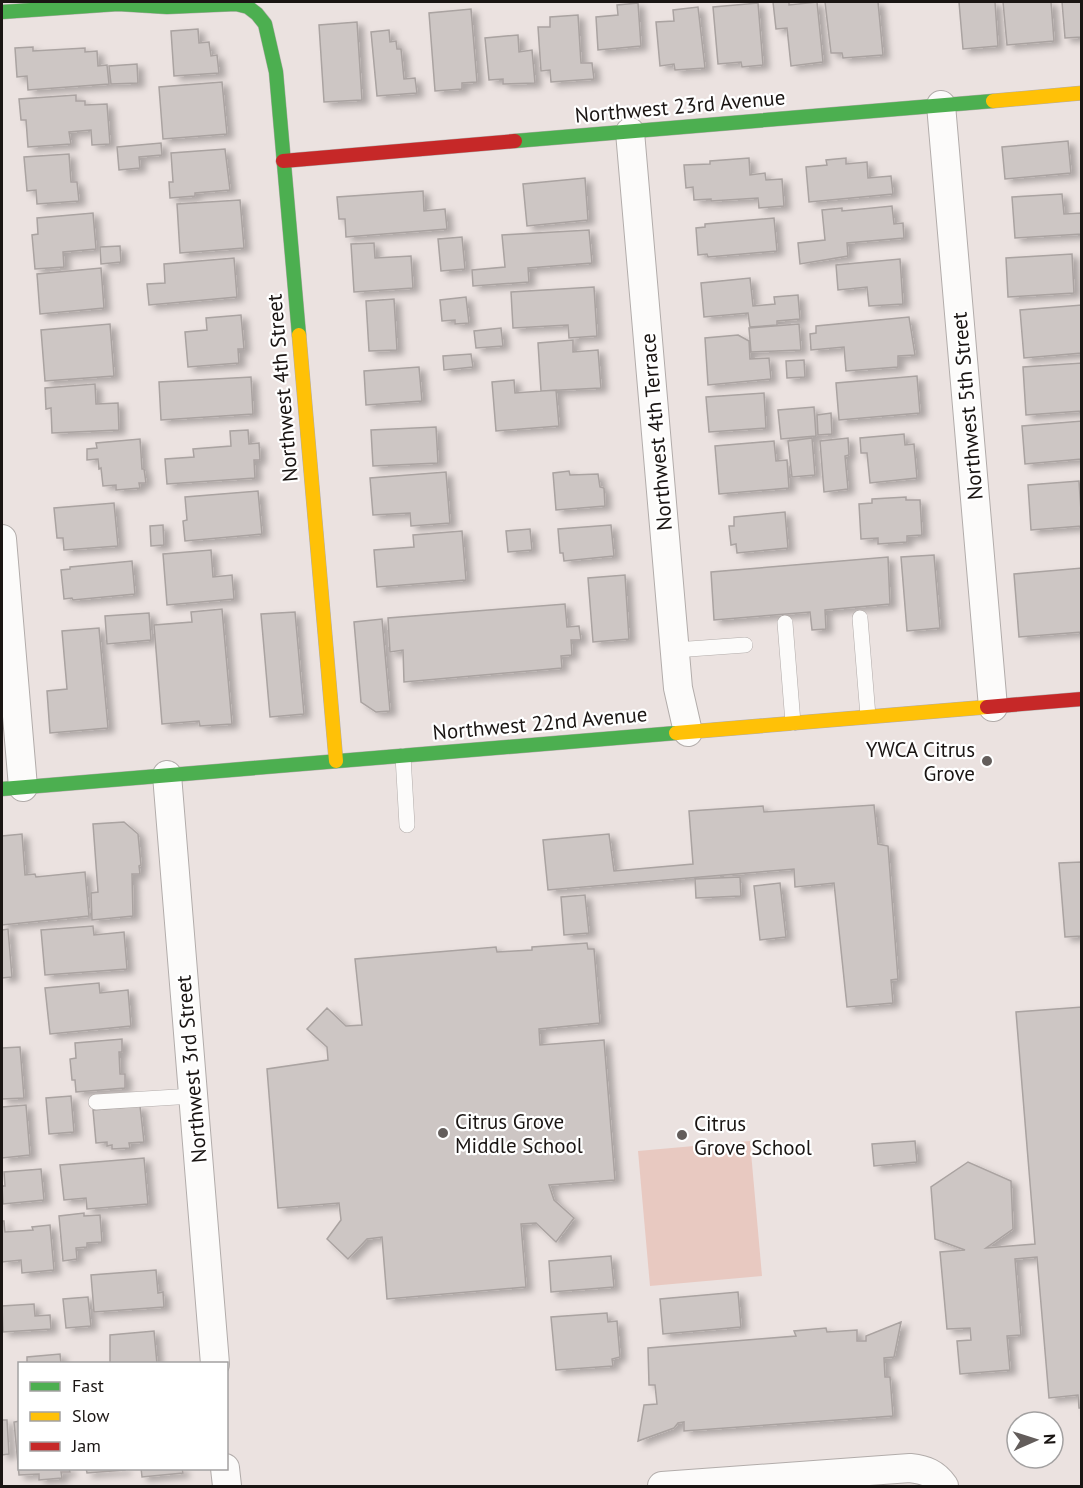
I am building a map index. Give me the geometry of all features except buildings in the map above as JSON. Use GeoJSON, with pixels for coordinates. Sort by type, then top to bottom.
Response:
{"type":"FeatureCollection","features":[{"type":"Feature","properties":{"kind":"street"},"geometry":{"type":"LineString","coordinates":[[2,12],[118,3]]}},
{"type":"Feature","properties":{"kind":"street","name":"Northwest 4th Street"},"geometry":{"type":"LineString","coordinates":[[118,3],[167,7],[236,4],[248,7],[265,24],[276,72],[336,761]]}},
{"type":"Feature","properties":{"kind":"street","name":"Northwest 23rd Avenue"},"geometry":{"type":"LineString","coordinates":[[283,161],[1082,93]]}},
{"type":"Feature","properties":{"kind":"street","name":"Northwest 5th Street"},"geometry":{"type":"LineString","coordinates":[[941,105],[993,707]]}},
{"type":"Feature","properties":{"kind":"street","name":"Northwest 4th Terrace"},"geometry":{"type":"LineString","coordinates":[[630,132],[678,688],[688,732]]}},
{"type":"Feature","properties":{"kind":"street"},"geometry":{"type":"LineString","coordinates":[[2,539],[12,788]]}},
{"type":"Feature","properties":{"kind":"street","name":"Northwest 22nd Avenue"},"geometry":{"type":"LineString","coordinates":[[12,788],[1082,699]]}},
{"type":"Feature","properties":{"kind":"street","name":"Northwest 3rd Street"},"geometry":{"type":"LineString","coordinates":[[167,775],[215,1362]]}},
{"type":"Feature","properties":{"kind":"street"},"geometry":{"type":"LineString","coordinates":[[662,1486],[910,1468],[927,1470],[941,1482]]}},
{"type":"Feature","properties":{"kind":"street"},"geometry":{"type":"LineString","coordinates":[[225,1470],[227,1486]]}},
{"type":"Feature","properties":{"kind":"lane"},"geometry":{"type":"LineString","coordinates":[[860,618],[868,716]]}},
{"type":"Feature","properties":{"kind":"lane"},"geometry":{"type":"LineString","coordinates":[[785,623],[793,723]]}},
{"type":"Feature","properties":{"kind":"lane"},"geometry":{"type":"LineString","coordinates":[[675,650],[745,645]]}},
{"type":"Feature","properties":{"kind":"lane"},"geometry":{"type":"LineString","coordinates":[[403,756],[407,825]]}},
{"type":"Feature","properties":{"kind":"lane"},"geometry":{"type":"LineString","coordinates":[[96,1102],[193,1096]]}},
{"type":"Feature","properties":{"kind":"shaded area"},"geometry":{"type":"Polygon","coordinates":[[[750,1141],[762,1276],[650,1286],[638,1151],[750,1141]]]}},
{"type":"Feature","properties":{"kind":"traffic: fast"},"geometry":{"type":"LineString","coordinates":[[2,12],[118,4],[167,7],[236,4],[248,7],[257,14],[265,24],[276,72],[299,335]]}},
{"type":"Feature","properties":{"kind":"traffic: fast"},"geometry":{"type":"LineString","coordinates":[[515,141],[993,101]]}},
{"type":"Feature","properties":{"kind":"traffic: fast"},"geometry":{"type":"LineString","coordinates":[[2,789],[676,733]]}},
{"type":"Feature","properties":{"kind":"traffic: slow"},"geometry":{"type":"LineString","coordinates":[[993,101],[1082,93]]}},
{"type":"Feature","properties":{"kind":"traffic: slow"},"geometry":{"type":"LineString","coordinates":[[299,335],[336,761]]}},
{"type":"Feature","properties":{"kind":"traffic: slow"},"geometry":{"type":"LineString","coordinates":[[676,733],[987,707]]}},
{"type":"Feature","properties":{"kind":"traffic: jam"},"geometry":{"type":"LineString","coordinates":[[283,161],[515,141]]}},
{"type":"Feature","properties":{"kind":"traffic: jam"},"geometry":{"type":"LineString","coordinates":[[987,707],[1082,699]]}},
{"type":"Feature","properties":{"kind":"place","name":"YWCA Citrus Grove"},"geometry":{"type":"Point","coordinates":[987,761]}},
{"type":"Feature","properties":{"kind":"place","name":"Citrus Grove Middle School"},"geometry":{"type":"Point","coordinates":[443,1133]}},
{"type":"Feature","properties":{"kind":"place","name":"Citrus Grove School"},"geometry":{"type":"Point","coordinates":[682,1135]}}]}
